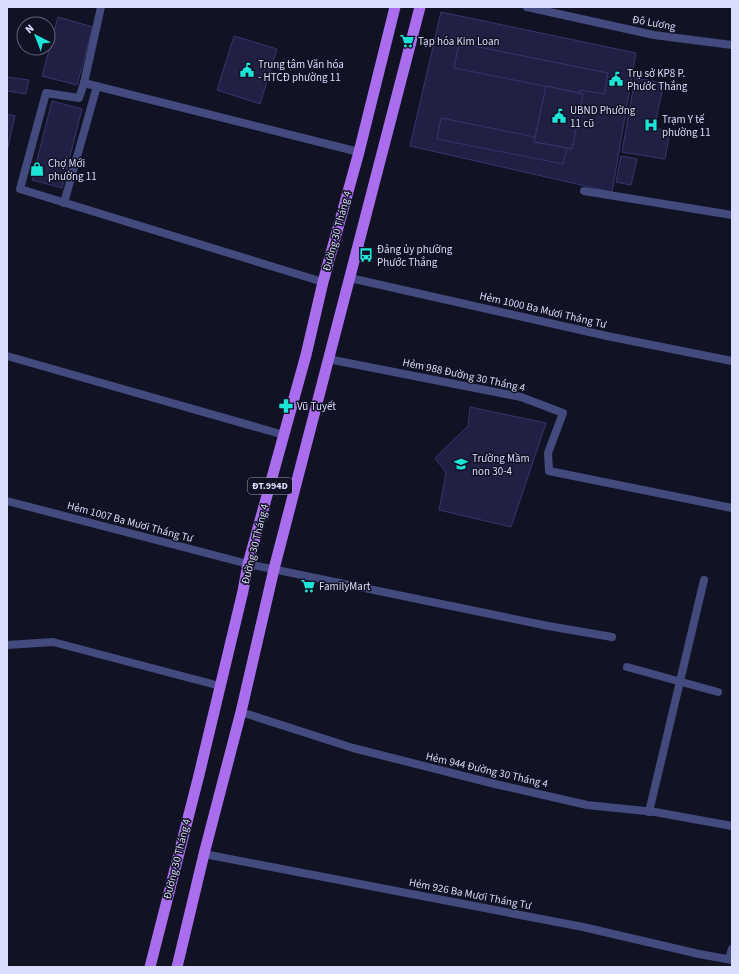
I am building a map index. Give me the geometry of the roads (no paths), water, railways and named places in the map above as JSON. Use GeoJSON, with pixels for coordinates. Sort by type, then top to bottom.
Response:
{"type":"FeatureCollection","features":[{"type":"Feature","properties":{"kind":"main road","name":"Đường 30 Tháng 4"},"geometry":{"type":"LineString","coordinates":[[150,967],[220,686],[248,564],[306,355],[323,282],[359,152],[395,7]]}},
{"type":"Feature","properties":{"kind":"main road","name":"ĐT.994D"},"geometry":{"type":"LineString","coordinates":[[177,967],[204,854],[241,712],[274,570],[420,7]]}},
{"type":"Feature","properties":{"kind":"street"},"geometry":{"type":"LineString","coordinates":[[101,7],[84,83],[79,98],[46,93],[20,189],[323,282]]}},
{"type":"Feature","properties":{"kind":"street","name":"Đô Lương"},"geometry":{"type":"LineString","coordinates":[[526,7],[654,35],[732,45]]}},
{"type":"Feature","properties":{"kind":"street"},"geometry":{"type":"LineString","coordinates":[[84,83],[359,152]]}},
{"type":"Feature","properties":{"kind":"street"},"geometry":{"type":"LineString","coordinates":[[64,203],[97,86]]}},
{"type":"Feature","properties":{"kind":"street"},"geometry":{"type":"LineString","coordinates":[[584,191],[732,214]]}},
{"type":"Feature","properties":{"kind":"street","name":"Hẻm 1000 Ba Mươi Tháng Tư"},"geometry":{"type":"LineString","coordinates":[[350,278],[607,336],[732,361]]}},
{"type":"Feature","properties":{"kind":"street"},"geometry":{"type":"LineString","coordinates":[[7,356],[284,435]]}},
{"type":"Feature","properties":{"kind":"street","name":"Hẻm 988 Đường 30 Tháng 4"},"geometry":{"type":"LineString","coordinates":[[328,359],[520,397],[551,408],[563,413],[548,453],[549,471],[732,508]]}},
{"type":"Feature","properties":{"kind":"street","name":"Hẻm 1007 Ba Mươi Tháng Tư"},"geometry":{"type":"LineString","coordinates":[[7,501],[274,570],[541,625],[612,637]]}},
{"type":"Feature","properties":{"kind":"street"},"geometry":{"type":"LineString","coordinates":[[648,812],[704,580]]}},
{"type":"Feature","properties":{"kind":"street"},"geometry":{"type":"LineString","coordinates":[[7,645],[53,642],[220,686]]}},
{"type":"Feature","properties":{"kind":"street"},"geometry":{"type":"LineString","coordinates":[[627,667],[718,692]]}},
{"type":"Feature","properties":{"kind":"street","name":"Hẻm 944 Đường 30 Tháng 4"},"geometry":{"type":"LineString","coordinates":[[241,712],[353,748],[495,784],[587,805],[648,812],[732,826]]}},
{"type":"Feature","properties":{"kind":"street","name":"Hẻm 926 Ba Mươi Tháng Tư"},"geometry":{"type":"LineString","coordinates":[[204,854],[583,927],[699,954],[730,959]]}},
{"type":"Feature","properties":{"kind":"street"},"geometry":{"type":"LineString","coordinates":[[730,959],[732,949]]}},
{"type":"Feature","properties":{"kind":"place","name":"Tạp hóa Kim Loan"},"geometry":{"type":"Point","coordinates":[407,41]}},
{"type":"Feature","properties":{"kind":"place","name":"Trung tâm Văn hóa - HTCĐ phường 11"},"geometry":{"type":"Point","coordinates":[247,70]}},
{"type":"Feature","properties":{"kind":"place","name":"Trụ sở KP8 P. Phước Thắng"},"geometry":{"type":"Point","coordinates":[616,79]}},
{"type":"Feature","properties":{"kind":"place","name":"UBND Phường 11 cũ"},"geometry":{"type":"Point","coordinates":[559,116]}},
{"type":"Feature","properties":{"kind":"place","name":"Trạm Y tế phường 11"},"geometry":{"type":"Point","coordinates":[651,125]}},
{"type":"Feature","properties":{"kind":"place","name":"Chợ Mới phường 11"},"geometry":{"type":"Point","coordinates":[37,169]}},
{"type":"Feature","properties":{"kind":"place","name":"Đảng ủy phường Phước Thắng"},"geometry":{"type":"Point","coordinates":[366,255]}},
{"type":"Feature","properties":{"kind":"place","name":"Vũ Tuyết"},"geometry":{"type":"Point","coordinates":[286,406]}},
{"type":"Feature","properties":{"kind":"place","name":"Trường Mầm non 30-4"},"geometry":{"type":"Point","coordinates":[461,464]}},
{"type":"Feature","properties":{"kind":"place","name":"FamilyMart"},"geometry":{"type":"Point","coordinates":[308,586]}}]}
